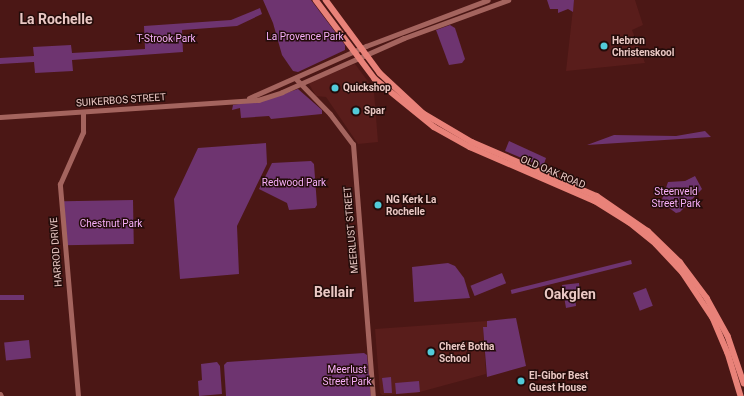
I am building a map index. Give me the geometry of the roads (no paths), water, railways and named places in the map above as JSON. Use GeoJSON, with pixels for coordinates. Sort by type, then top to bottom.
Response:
{"type":"FeatureCollection","features":[{"type":"Feature","properties":{"kind":"main road","name":"OLD OAK ROAD"},"geometry":{"type":"LineString","coordinates":[[316,0],[358,57],[385,88],[434,127],[470,147],[595,201],[648,237],[683,273],[713,318],[728,353],[741,396]]}},
{"type":"Feature","properties":{"kind":"main road","name":"OLD OAK ROAD"},"geometry":{"type":"LineString","coordinates":[[326,0],[365,53],[394,87],[437,123],[472,142],[597,196],[648,230],[680,262],[707,298],[731,341],[744,383]]}},
{"type":"Feature","properties":{"kind":"street","name":"SUIKERBOS STREET"},"geometry":{"type":"LineString","coordinates":[[242,101],[354,51],[488,0]]}},
{"type":"Feature","properties":{"kind":"street","name":"SUIKERBOS STREET"},"geometry":{"type":"LineString","coordinates":[[0,117],[242,101],[266,97],[365,53],[508,0]]}},
{"type":"Feature","properties":{"kind":"street","name":"MEERLUST STREET"},"geometry":{"type":"LineString","coordinates":[[295,78],[332,117],[353,144],[373,396]]}},
{"type":"Feature","properties":{"kind":"street","name":"HARROD DRIVE"},"geometry":{"type":"LineString","coordinates":[[78,396],[60,184],[83,132],[83,112]]}},
{"type":"Feature","properties":{"kind":"place","name":"Hebron Christenskool"},"geometry":{"type":"Point","coordinates":[604,46]}},
{"type":"Feature","properties":{"kind":"place","name":"Quickshop"},"geometry":{"type":"Point","coordinates":[335,88]}},
{"type":"Feature","properties":{"kind":"place","name":"Spar"},"geometry":{"type":"Point","coordinates":[356,111]}},
{"type":"Feature","properties":{"kind":"place","name":"NG Kerk La Rochelle"},"geometry":{"type":"Point","coordinates":[378,205]}},
{"type":"Feature","properties":{"kind":"place","name":"Cheré Botha School"},"geometry":{"type":"Point","coordinates":[431,352]}},
{"type":"Feature","properties":{"kind":"place","name":"El-Gibor Best Guest House"},"geometry":{"type":"Point","coordinates":[521,381]}},
{"type":"Feature","properties":{"kind":"district","name":"La Rochelle"},"geometry":{"type":"Point","coordinates":[56,19]}},
{"type":"Feature","properties":{"kind":"district","name":"Bellair"},"geometry":{"type":"Point","coordinates":[334,292]}},
{"type":"Feature","properties":{"kind":"district","name":"Oakglen"},"geometry":{"type":"Point","coordinates":[570,294]}},
{"type":"Feature","properties":{"kind":"park label","name":"La Provence Park"},"geometry":{"type":"Point","coordinates":[305,37]}},
{"type":"Feature","properties":{"kind":"park label","name":"T-Strook Park"},"geometry":{"type":"Point","coordinates":[166,39]}},
{"type":"Feature","properties":{"kind":"park label","name":"Redwood Park"},"geometry":{"type":"Point","coordinates":[294,183]}},
{"type":"Feature","properties":{"kind":"park label","name":"Steenveld Street Park"},"geometry":{"type":"Point","coordinates":[676,196]}},
{"type":"Feature","properties":{"kind":"park label","name":"Chestnut Park"},"geometry":{"type":"Point","coordinates":[111,224]}},
{"type":"Feature","properties":{"kind":"park label","name":"Meerlust Street Park"},"geometry":{"type":"Point","coordinates":[347,374]}}]}
